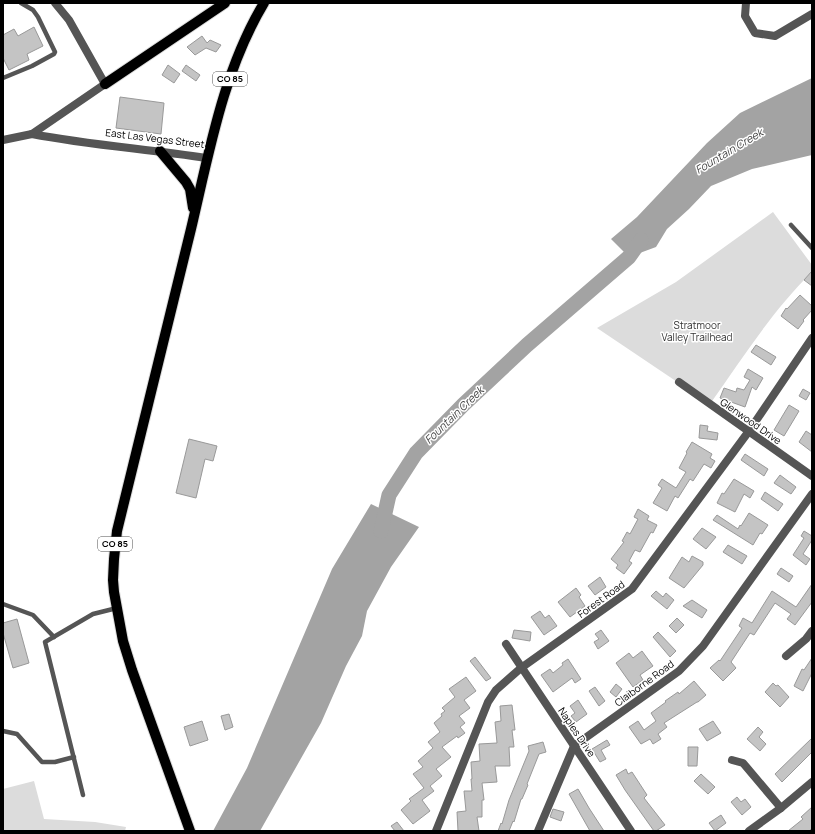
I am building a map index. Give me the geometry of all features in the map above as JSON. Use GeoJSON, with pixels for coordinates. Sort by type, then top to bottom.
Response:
{"type":"FeatureCollection","features":[{"type":"Feature","properties":{"kind":"main road"},"geometry":{"type":"LineString","coordinates":[[105,84],[225,3]]}},
{"type":"Feature","properties":{"kind":"main road","name":"East Las Vegas Street"},"geometry":{"type":"LineString","coordinates":[[206,158],[236,62],[251,26],[264,3]]}},
{"type":"Feature","properties":{"kind":"main road"},"geometry":{"type":"LineString","coordinates":[[160,151],[190,189],[194,214]]}},
{"type":"Feature","properties":{"kind":"main road","name":"CO 85"},"geometry":{"type":"LineString","coordinates":[[190,831],[127,656],[116,608],[113,567],[117,531],[194,214],[206,158]]}},
{"type":"Feature","properties":{"kind":"street"},"geometry":{"type":"LineString","coordinates":[[56,3],[69,20],[105,84]]}},
{"type":"Feature","properties":{"kind":"street"},"geometry":{"type":"LineString","coordinates":[[746,3],[745,16],[755,33],[775,36],[812,14]]}},
{"type":"Feature","properties":{"kind":"street","name":"East Las Vegas Street"},"geometry":{"type":"LineString","coordinates":[[3,140],[32,134],[105,84]]}},
{"type":"Feature","properties":{"kind":"street","name":"East Las Vegas Street"},"geometry":{"type":"LineString","coordinates":[[32,134],[55,139],[160,151],[206,158]]}},
{"type":"Feature","properties":{"kind":"street","name":"Forest Road"},"geometry":{"type":"LineString","coordinates":[[436,831],[488,702],[496,690],[521,668],[632,589],[748,431],[812,338]]}},
{"type":"Feature","properties":{"kind":"street","name":"Glenwood Drive"},"geometry":{"type":"LineString","coordinates":[[679,382],[812,476]]}},
{"type":"Feature","properties":{"kind":"street","name":"Claiborne Road"},"geometry":{"type":"LineString","coordinates":[[574,746],[679,671],[703,646],[812,494]]}},
{"type":"Feature","properties":{"kind":"street"},"geometry":{"type":"LineString","coordinates":[[786,656],[806,639],[812,631]]}},
{"type":"Feature","properties":{"kind":"street","name":"Naples Drive"},"geometry":{"type":"LineString","coordinates":[[506,644],[631,831]]}},
{"type":"Feature","properties":{"kind":"street"},"geometry":{"type":"LineString","coordinates":[[538,831],[574,746]]}},
{"type":"Feature","properties":{"kind":"street"},"geometry":{"type":"LineString","coordinates":[[732,760],[743,763],[781,808]]}},
{"type":"Feature","properties":{"kind":"street"},"geometry":{"type":"LineString","coordinates":[[749,831],[781,808],[812,782]]}},
{"type":"Feature","properties":{"kind":"lane"},"geometry":{"type":"LineString","coordinates":[[3,78],[32,66],[55,52],[35,14],[28,6],[21,3]]}},
{"type":"Feature","properties":{"kind":"lane"},"geometry":{"type":"LineString","coordinates":[[791,225],[812,248]]}},
{"type":"Feature","properties":{"kind":"lane"},"geometry":{"type":"LineString","coordinates":[[3,604],[33,615],[54,637]]}},
{"type":"Feature","properties":{"kind":"lane"},"geometry":{"type":"LineString","coordinates":[[83,795],[45,642],[93,614],[116,608]]}},
{"type":"Feature","properties":{"kind":"lane"},"geometry":{"type":"LineString","coordinates":[[3,731],[17,734],[42,762],[55,762],[74,757]]}},
{"type":"Feature","properties":{"kind":"green space","name":"Stratmoor Valley Trailhead"},"geometry":{"type":"Polygon","coordinates":[[[773,212],[812,265],[812,272],[797,287],[771,319],[710,404],[597,328],[676,282],[773,212]]]}},
{"type":"Feature","properties":{"kind":"green space"},"geometry":{"type":"Polygon","coordinates":[[[34,781],[44,819],[95,822],[126,827],[125,831],[3,831],[3,789],[34,781]]]}},
{"type":"Feature","properties":{"kind":"water"},"geometry":{"type":"Polygon","coordinates":[[[812,78],[812,155],[752,169],[711,186],[667,229],[656,247],[629,257],[611,239],[637,217],[707,143],[740,113],[812,78]]]}},
{"type":"Feature","properties":{"kind":"water"},"geometry":{"type":"Polygon","coordinates":[[[371,504],[419,527],[391,567],[367,611],[362,636],[346,666],[321,723],[260,831],[213,831],[247,768],[332,569],[371,504]]]}},
{"type":"Feature","properties":{"kind":"building"},"geometry":{"type":"Polygon","coordinates":[[[34,27],[43,46],[27,54],[29,60],[9,70],[3,58],[3,35],[14,29],[18,36],[34,27]]]}},
{"type":"Feature","properties":{"kind":"building"},"geometry":{"type":"Polygon","coordinates":[[[202,36],[207,43],[210,40],[221,45],[216,52],[206,48],[195,55],[187,47],[202,36]]]}},
{"type":"Feature","properties":{"kind":"building"},"geometry":{"type":"Polygon","coordinates":[[[168,65],[180,74],[174,83],[162,75],[168,65]]]}},
{"type":"Feature","properties":{"kind":"building"},"geometry":{"type":"Polygon","coordinates":[[[186,65],[200,75],[196,81],[182,71],[186,65]]]}},
{"type":"Feature","properties":{"kind":"building"},"geometry":{"type":"Polygon","coordinates":[[[120,97],[164,103],[161,134],[116,128],[120,97]]]}},
{"type":"Feature","properties":{"kind":"building"},"geometry":{"type":"Polygon","coordinates":[[[812,271],[812,286],[804,280],[812,271]]]}},
{"type":"Feature","properties":{"kind":"building"},"geometry":{"type":"Polygon","coordinates":[[[800,295],[812,306],[812,310],[803,320],[804,321],[798,329],[781,316],[786,308],[787,309],[800,295]]]}},
{"type":"Feature","properties":{"kind":"building"},"geometry":{"type":"Polygon","coordinates":[[[756,345],[776,357],[771,365],[751,352],[756,345]]]}},
{"type":"Feature","properties":{"kind":"building"},"geometry":{"type":"Polygon","coordinates":[[[748,369],[763,378],[756,390],[752,387],[745,407],[720,398],[724,388],[736,392],[737,388],[744,390],[750,380],[744,377],[748,369]]]}},
{"type":"Feature","properties":{"kind":"building"},"geometry":{"type":"Polygon","coordinates":[[[803,389],[810,393],[806,400],[799,396],[803,389]]]}},
{"type":"Feature","properties":{"kind":"building"},"geometry":{"type":"Polygon","coordinates":[[[789,405],[799,411],[784,436],[774,430],[789,405]]]}},
{"type":"Feature","properties":{"kind":"building"},"geometry":{"type":"Polygon","coordinates":[[[700,425],[708,426],[707,431],[718,433],[717,440],[699,438],[700,425]]]}},
{"type":"Feature","properties":{"kind":"building"},"geometry":{"type":"Polygon","coordinates":[[[806,431],[812,435],[812,452],[799,442],[806,431]]]}},
{"type":"Feature","properties":{"kind":"building"},"geometry":{"type":"Polygon","coordinates":[[[189,439],[217,446],[213,461],[205,459],[196,498],[176,493],[189,439]]]}},
{"type":"Feature","properties":{"kind":"building"},"geometry":{"type":"Polygon","coordinates":[[[692,442],[712,454],[710,458],[715,461],[711,468],[704,464],[693,481],[690,479],[678,498],[675,496],[667,511],[653,503],[662,488],[658,485],[662,479],[676,488],[686,472],[679,468],[692,442]]]}},
{"type":"Feature","properties":{"kind":"building"},"geometry":{"type":"Polygon","coordinates":[[[745,454],[768,469],[764,476],[741,460],[745,454]]]}},
{"type":"Feature","properties":{"kind":"building"},"geometry":{"type":"Polygon","coordinates":[[[780,475],[796,487],[791,494],[774,483],[780,475]]]}},
{"type":"Feature","properties":{"kind":"building"},"geometry":{"type":"Polygon","coordinates":[[[734,479],[754,491],[750,498],[744,494],[735,512],[717,503],[722,493],[724,494],[734,479]]]}},
{"type":"Feature","properties":{"kind":"building"},"geometry":{"type":"Polygon","coordinates":[[[765,492],[783,504],[778,511],[761,499],[765,492]]]}},
{"type":"Feature","properties":{"kind":"building"},"geometry":{"type":"Polygon","coordinates":[[[638,509],[649,516],[647,520],[657,525],[653,533],[651,532],[640,552],[635,550],[629,561],[632,563],[624,574],[616,568],[618,565],[611,559],[624,542],[622,541],[627,532],[630,534],[638,519],[634,517],[638,509]]]}},
{"type":"Feature","properties":{"kind":"building"},"geometry":{"type":"Polygon","coordinates":[[[749,513],[768,525],[762,534],[760,533],[753,545],[713,520],[717,515],[738,529],[749,513]]]}},
{"type":"Feature","properties":{"kind":"building"},"geometry":{"type":"Polygon","coordinates":[[[702,528],[716,537],[706,549],[693,539],[702,528]]]}},
{"type":"Feature","properties":{"kind":"building"},"geometry":{"type":"Polygon","coordinates":[[[804,531],[812,536],[812,540],[803,554],[810,559],[806,565],[793,555],[804,538],[801,536],[804,531]]]}},
{"type":"Feature","properties":{"kind":"building"},"geometry":{"type":"Polygon","coordinates":[[[728,545],[747,556],[742,564],[723,552],[728,545]]]}},
{"type":"Feature","properties":{"kind":"building"},"geometry":{"type":"Polygon","coordinates":[[[692,556],[703,562],[703,565],[684,588],[669,578],[682,557],[689,562],[692,556]]]}},
{"type":"Feature","properties":{"kind":"building"},"geometry":{"type":"Polygon","coordinates":[[[781,568],[793,576],[789,582],[777,574],[781,568]]]}},
{"type":"Feature","properties":{"kind":"building"},"geometry":{"type":"Polygon","coordinates":[[[600,577],[606,587],[595,595],[588,586],[600,577]]]}},
{"type":"Feature","properties":{"kind":"building"},"geometry":{"type":"Polygon","coordinates":[[[812,584],[812,602],[795,625],[787,619],[791,614],[775,603],[754,635],[750,633],[731,662],[736,668],[723,681],[710,668],[719,660],[720,661],[742,628],[739,626],[743,618],[752,623],[772,591],[796,607],[812,584]]]}},
{"type":"Feature","properties":{"kind":"building"},"geometry":{"type":"Polygon","coordinates":[[[576,588],[581,595],[579,597],[585,606],[570,617],[558,602],[576,588]]]}},
{"type":"Feature","properties":{"kind":"building"},"geometry":{"type":"Polygon","coordinates":[[[656,591],[663,597],[666,593],[674,600],[667,609],[651,596],[656,591]]]}},
{"type":"Feature","properties":{"kind":"building"},"geometry":{"type":"Polygon","coordinates":[[[692,600],[707,610],[702,618],[683,606],[692,600]]]}},
{"type":"Feature","properties":{"kind":"building"},"geometry":{"type":"Polygon","coordinates":[[[540,611],[545,618],[549,615],[557,626],[544,635],[531,617],[540,611]]]}},
{"type":"Feature","properties":{"kind":"building"},"geometry":{"type":"Polygon","coordinates":[[[677,618],[684,625],[676,633],[669,626],[677,618]]]}},
{"type":"Feature","properties":{"kind":"building"},"geometry":{"type":"Polygon","coordinates":[[[17,619],[29,663],[13,668],[3,633],[3,623],[17,619]]]}},
{"type":"Feature","properties":{"kind":"building"},"geometry":{"type":"Polygon","coordinates":[[[514,630],[531,632],[530,641],[512,638],[514,630]]]}},
{"type":"Feature","properties":{"kind":"building"},"geometry":{"type":"Polygon","coordinates":[[[601,630],[609,641],[598,649],[594,642],[599,639],[595,634],[601,630]]]}},
{"type":"Feature","properties":{"kind":"building"},"geometry":{"type":"Polygon","coordinates":[[[658,632],[676,651],[670,657],[653,637],[658,632]]]}},
{"type":"Feature","properties":{"kind":"building"},"geometry":{"type":"Polygon","coordinates":[[[642,651],[653,666],[640,675],[643,680],[633,687],[616,663],[629,653],[633,658],[642,651]]]}},
{"type":"Feature","properties":{"kind":"building"},"geometry":{"type":"Polygon","coordinates":[[[475,657],[491,678],[486,681],[470,661],[475,657]]]}},
{"type":"Feature","properties":{"kind":"building"},"geometry":{"type":"Polygon","coordinates":[[[812,658],[812,673],[803,691],[794,686],[802,669],[804,670],[812,658]]]}},
{"type":"Feature","properties":{"kind":"building"},"geometry":{"type":"Polygon","coordinates":[[[568,659],[581,679],[575,683],[572,678],[553,692],[541,675],[550,669],[553,673],[568,659]]]}},
{"type":"Feature","properties":{"kind":"building"},"geometry":{"type":"Polygon","coordinates":[[[466,677],[476,691],[464,700],[470,708],[459,716],[465,723],[460,727],[465,733],[458,738],[457,736],[442,747],[451,757],[436,769],[442,776],[430,786],[434,791],[422,800],[430,811],[413,824],[401,810],[411,801],[409,799],[424,788],[413,774],[423,767],[418,761],[433,748],[428,742],[440,732],[434,723],[445,711],[442,708],[455,697],[449,689],[466,677]]]}},
{"type":"Feature","properties":{"kind":"building"},"geometry":{"type":"Polygon","coordinates":[[[694,681],[706,695],[698,702],[664,723],[667,727],[658,734],[661,739],[653,744],[650,739],[641,744],[629,727],[638,721],[644,730],[656,721],[651,713],[678,692],[679,694],[694,681]]]}},
{"type":"Feature","properties":{"kind":"building"},"geometry":{"type":"Polygon","coordinates":[[[773,683],[776,686],[778,685],[789,697],[780,707],[765,692],[773,683]]]}},
{"type":"Feature","properties":{"kind":"building"},"geometry":{"type":"Polygon","coordinates":[[[616,684],[622,689],[616,697],[610,692],[616,684]]]}},
{"type":"Feature","properties":{"kind":"building"},"geometry":{"type":"Polygon","coordinates":[[[595,687],[605,701],[599,706],[589,691],[595,687]]]}},
{"type":"Feature","properties":{"kind":"building"},"geometry":{"type":"Polygon","coordinates":[[[578,700],[587,714],[576,722],[571,716],[575,713],[570,706],[578,700]]]}},
{"type":"Feature","properties":{"kind":"building"},"geometry":{"type":"Polygon","coordinates":[[[512,705],[515,730],[512,730],[514,747],[509,747],[510,766],[495,766],[497,782],[482,783],[484,800],[482,800],[482,817],[477,817],[479,831],[458,831],[457,812],[466,811],[464,791],[472,791],[471,762],[480,761],[479,744],[497,743],[495,722],[501,721],[500,706],[512,705]]]}},
{"type":"Feature","properties":{"kind":"building"},"geometry":{"type":"Polygon","coordinates":[[[229,714],[233,727],[225,730],[221,716],[229,714]]]}},
{"type":"Feature","properties":{"kind":"building"},"geometry":{"type":"Polygon","coordinates":[[[202,721],[208,740],[190,746],[184,727],[202,721]]]}},
{"type":"Feature","properties":{"kind":"building"},"geometry":{"type":"Polygon","coordinates":[[[713,721],[721,733],[707,741],[699,729],[713,721]]]}},
{"type":"Feature","properties":{"kind":"building"},"geometry":{"type":"Polygon","coordinates":[[[758,727],[763,732],[759,737],[766,744],[760,751],[747,739],[758,727]]]}},
{"type":"Feature","properties":{"kind":"building"},"geometry":{"type":"Polygon","coordinates":[[[812,738],[812,752],[782,782],[775,774],[812,738]]]}},
{"type":"Feature","properties":{"kind":"building"},"geometry":{"type":"Polygon","coordinates":[[[607,740],[610,745],[601,750],[606,759],[600,762],[592,749],[607,740]]]}},
{"type":"Feature","properties":{"kind":"building"},"geometry":{"type":"Polygon","coordinates":[[[543,742],[546,752],[539,754],[527,784],[528,785],[521,799],[514,822],[513,821],[509,831],[498,831],[501,823],[502,824],[509,800],[529,751],[528,746],[543,742]]]}},
{"type":"Feature","properties":{"kind":"building"},"geometry":{"type":"Polygon","coordinates":[[[688,747],[698,747],[697,766],[688,766],[688,747]]]}},
{"type":"Feature","properties":{"kind":"building"},"geometry":{"type":"Polygon","coordinates":[[[626,769],[628,774],[632,772],[647,795],[644,798],[665,825],[656,831],[654,831],[616,775],[626,769]]]}},
{"type":"Feature","properties":{"kind":"building"},"geometry":{"type":"Polygon","coordinates":[[[701,774],[715,787],[708,794],[694,781],[701,774]]]}},
{"type":"Feature","properties":{"kind":"building"},"geometry":{"type":"Polygon","coordinates":[[[578,789],[604,831],[590,831],[569,794],[578,789]]]}},
{"type":"Feature","properties":{"kind":"building"},"geometry":{"type":"Polygon","coordinates":[[[737,797],[741,802],[745,799],[751,807],[742,815],[731,802],[737,797]]]}},
{"type":"Feature","properties":{"kind":"building"},"geometry":{"type":"Polygon","coordinates":[[[812,807],[812,828],[809,831],[788,831],[803,819],[801,817],[812,807]]]}},
{"type":"Feature","properties":{"kind":"building"},"geometry":{"type":"Polygon","coordinates":[[[553,809],[564,812],[561,821],[550,817],[553,809]]]}},
{"type":"Feature","properties":{"kind":"building"},"geometry":{"type":"Polygon","coordinates":[[[721,815],[726,823],[715,831],[709,823],[721,815]]]}},
{"type":"Feature","properties":{"kind":"building"},"geometry":{"type":"Polygon","coordinates":[[[397,822],[404,831],[395,831],[391,826],[397,822]]]}},
{"type":"Feature","properties":{"kind":"waterway","name":"Fountain Creek"},"geometry":{"type":"LineString","coordinates":[[381,531],[389,495],[416,453],[463,405],[527,345],[629,257],[641,240]]}}]}
